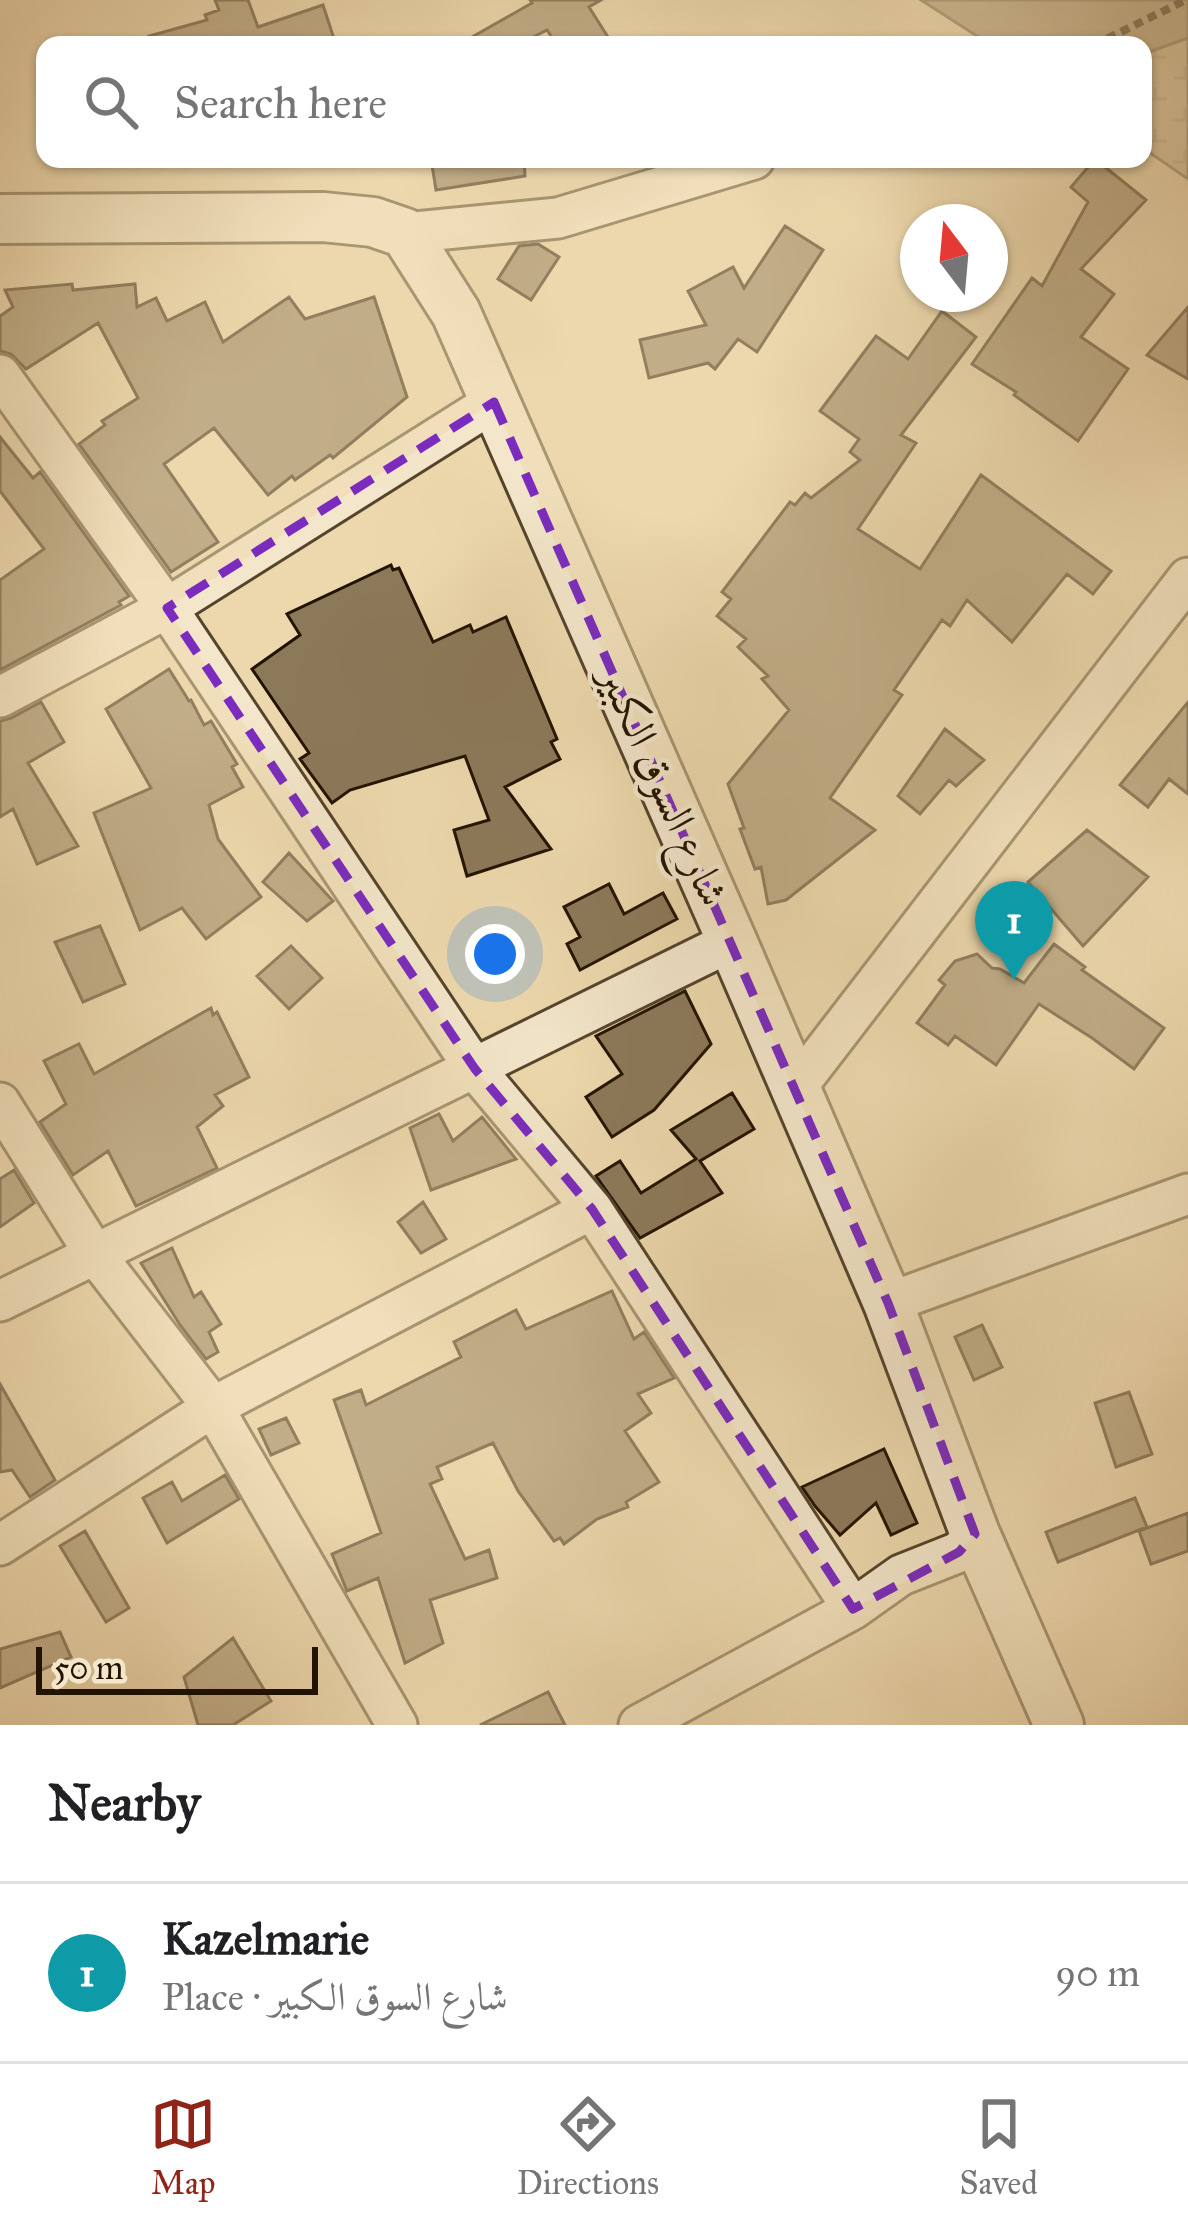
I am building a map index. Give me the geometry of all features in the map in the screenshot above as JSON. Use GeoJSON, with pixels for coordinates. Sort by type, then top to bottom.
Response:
{"type":"FeatureCollection","features":[{"type":"Feature","properties":{"kind":"street"},"geometry":{"type":"LineString","coordinates":[[0,219],[323,217],[374,222],[405,233],[558,218],[724,168]]}},
{"type":"Feature","properties":{"kind":"street","name":"شارع السوق الكبير"},"geometry":{"type":"LineString","coordinates":[[405,233],[456,313],[733,941],[888,1303],[975,1534],[1059,1725]]}},
{"type":"Feature","properties":{"kind":"street"},"geometry":{"type":"LineString","coordinates":[[0,375],[167,608],[475,1069],[592,1209],[854,1609]]}},
{"type":"Feature","properties":{"kind":"street"},"geometry":{"type":"LineString","coordinates":[[0,697],[167,608],[494,402]]}},
{"type":"Feature","properties":{"kind":"street"},"geometry":{"type":"LineString","coordinates":[[795,1089],[1188,578]]}},
{"type":"Feature","properties":{"kind":"street"},"geometry":{"type":"LineString","coordinates":[[0,1301],[733,941]]}},
{"type":"Feature","properties":{"kind":"street"},"geometry":{"type":"LineString","coordinates":[[0,1103],[94,1253],[213,1407],[397,1725]]}},
{"type":"Feature","properties":{"kind":"street"},"geometry":{"type":"LineString","coordinates":[[888,1303],[1188,1194]]}},
{"type":"Feature","properties":{"kind":"street"},"geometry":{"type":"LineString","coordinates":[[0,1545],[213,1407],[592,1209]]}},
{"type":"Feature","properties":{"kind":"street"},"geometry":{"type":"LineString","coordinates":[[639,1725],[854,1609],[901,1575],[959,1552],[975,1534]]}},
{"type":"Feature","properties":{"kind":"path"},"geometry":{"type":"LineString","coordinates":[[1112,36],[1186,0]]}},
{"type":"Feature","properties":{"kind":"highlighted area"},"geometry":{"type":"Polygon","coordinates":[[[494,402],[888,1303],[975,1534],[959,1552],[853,1609],[592,1209],[475,1069],[167,608],[494,402]]]}},
{"type":"Feature","properties":{"kind":"green space"},"geometry":{"type":"Polygon","coordinates":[[[1188,38],[1188,179],[1152,154],[1152,51],[1188,38]]]}},
{"type":"Feature","properties":{"kind":"shaded area"},"geometry":{"type":"Polygon","coordinates":[[[921,0],[1188,0],[1188,38],[1152,51],[1152,36],[977,36],[921,0]]]}},
{"type":"Feature","properties":{"kind":"building"},"geometry":{"type":"Polygon","coordinates":[[[215,0],[248,0],[258,27],[323,5],[333,36],[149,36],[207,20],[205,15],[219,10],[215,0]]]}},
{"type":"Feature","properties":{"kind":"building"},"geometry":{"type":"Polygon","coordinates":[[[530,0],[601,0],[589,7],[607,36],[551,36],[547,30],[535,36],[474,36],[532,3],[530,0]]]}},
{"type":"Feature","properties":{"kind":"building"},"geometry":{"type":"Polygon","coordinates":[[[432,168],[525,168],[525,176],[436,190],[432,168]]]}},
{"type":"Feature","properties":{"kind":"building"},"geometry":{"type":"Polygon","coordinates":[[[1087,168],[1106,168],[1146,200],[1081,269],[1114,294],[1081,337],[1128,369],[1078,441],[972,364],[1032,278],[1042,286],[1088,202],[1071,187],[1087,168]]]}},
{"type":"Feature","properties":{"kind":"building"},"geometry":{"type":"Polygon","coordinates":[[[785,226],[823,250],[757,352],[738,339],[715,369],[708,363],[649,378],[640,340],[706,325],[688,291],[733,267],[744,288],[785,226]]]}},
{"type":"Feature","properties":{"kind":"building"},"geometry":{"type":"Polygon","coordinates":[[[538,244],[559,257],[531,300],[498,279],[519,246],[538,244]]]}},
{"type":"Feature","properties":{"kind":"building"},"geometry":{"type":"Polygon","coordinates":[[[72,284],[73,290],[135,284],[137,307],[156,298],[167,321],[205,302],[223,342],[289,297],[305,319],[374,297],[407,397],[333,458],[330,455],[295,480],[292,476],[268,495],[214,428],[164,464],[218,542],[171,572],[79,444],[105,425],[102,421],[138,398],[98,323],[26,369],[11,354],[0,351],[0,316],[13,307],[5,290],[72,284]]]}},
{"type":"Feature","properties":{"kind":"building"},"geometry":{"type":"Polygon","coordinates":[[[1188,307],[1188,379],[1147,355],[1188,307]]]}},
{"type":"Feature","properties":{"kind":"building"},"geometry":{"type":"Polygon","coordinates":[[[941,312],[976,337],[901,435],[916,443],[858,529],[920,569],[981,475],[1111,571],[1093,594],[1067,574],[1012,642],[967,600],[950,626],[942,620],[894,690],[902,695],[830,798],[875,830],[786,900],[768,904],[761,867],[755,869],[728,784],[789,710],[762,679],[768,676],[738,647],[746,639],[717,616],[731,599],[722,592],[790,502],[795,505],[805,493],[811,498],[860,460],[850,452],[859,439],[820,411],[876,336],[908,359],[941,312]]]}},
{"type":"Feature","properties":{"kind":"building"},"geometry":{"type":"Polygon","coordinates":[[[0,437],[33,478],[40,472],[129,596],[121,605],[0,670],[0,580],[44,549],[0,491],[0,437]]]}},
{"type":"Feature","properties":{"kind":"building"},"geometry":{"type":"Polygon","coordinates":[[[391,565],[393,570],[399,568],[433,642],[470,625],[473,632],[506,617],[557,739],[551,742],[560,759],[505,787],[551,849],[467,876],[454,830],[489,820],[465,756],[350,790],[332,803],[300,759],[309,753],[252,669],[300,635],[287,614],[391,565]]]}},
{"type":"Feature","properties":{"kind":"building"},"geometry":{"type":"Polygon","coordinates":[[[169,669],[204,725],[211,721],[237,764],[232,767],[243,787],[209,805],[218,839],[261,897],[206,939],[182,908],[140,930],[94,813],[151,788],[106,709],[169,669]]]}},
{"type":"Feature","properties":{"kind":"building"},"geometry":{"type":"Polygon","coordinates":[[[41,702],[64,742],[28,763],[78,846],[37,864],[13,809],[0,817],[0,721],[41,702]]]}},
{"type":"Feature","properties":{"kind":"building"},"geometry":{"type":"Polygon","coordinates":[[[1188,702],[1188,794],[1169,779],[1148,807],[1120,785],[1188,702]]]}},
{"type":"Feature","properties":{"kind":"building"},"geometry":{"type":"Polygon","coordinates":[[[945,729],[984,760],[956,786],[949,780],[920,814],[898,796],[945,729]]]}},
{"type":"Feature","properties":{"kind":"building"},"geometry":{"type":"Polygon","coordinates":[[[1087,830],[1148,877],[1083,946],[1028,882],[1087,830]]]}},
{"type":"Feature","properties":{"kind":"building"},"geometry":{"type":"Polygon","coordinates":[[[289,853],[333,901],[307,921],[263,882],[289,853]]]}},
{"type":"Feature","properties":{"kind":"building"},"geometry":{"type":"Polygon","coordinates":[[[609,884],[624,914],[663,893],[677,919],[580,970],[567,944],[580,937],[564,907],[609,884]]]}},
{"type":"Feature","properties":{"kind":"building"},"geometry":{"type":"Polygon","coordinates":[[[100,926],[125,984],[83,1002],[55,942],[100,926]]]}},
{"type":"Feature","properties":{"kind":"building"},"geometry":{"type":"Polygon","coordinates":[[[1054,944],[1085,967],[1082,970],[1164,1028],[1134,1069],[1039,1004],[996,1065],[955,1036],[948,1045],[917,1023],[945,985],[939,980],[955,961],[977,954],[992,968],[1024,983],[1054,944]]]}},
{"type":"Feature","properties":{"kind":"building"},"geometry":{"type":"Polygon","coordinates":[[[291,946],[322,978],[289,1009],[257,976],[291,946]]]}},
{"type":"Feature","properties":{"kind":"building"},"geometry":{"type":"Polygon","coordinates":[[[685,991],[711,1044],[654,1110],[612,1137],[586,1097],[622,1074],[596,1036],[685,991]]]}},
{"type":"Feature","properties":{"kind":"building"},"geometry":{"type":"Polygon","coordinates":[[[211,1008],[249,1077],[215,1095],[223,1106],[197,1127],[217,1168],[136,1206],[108,1151],[73,1175],[40,1122],[66,1104],[44,1061],[79,1044],[94,1074],[211,1008]]]}},
{"type":"Feature","properties":{"kind":"building"},"geometry":{"type":"Polygon","coordinates":[[[732,1093],[754,1129],[700,1161],[722,1193],[640,1238],[596,1176],[620,1161],[641,1193],[696,1159],[671,1130],[732,1093]]]}},
{"type":"Feature","properties":{"kind":"building"},"geometry":{"type":"Polygon","coordinates":[[[439,1114],[453,1141],[482,1117],[516,1159],[431,1190],[410,1128],[439,1114]]]}},
{"type":"Feature","properties":{"kind":"building"},"geometry":{"type":"Polygon","coordinates":[[[14,1170],[34,1203],[0,1227],[0,1179],[14,1170]]]}},
{"type":"Feature","properties":{"kind":"building"},"geometry":{"type":"Polygon","coordinates":[[[423,1202],[446,1239],[421,1253],[398,1222],[423,1202]]]}},
{"type":"Feature","properties":{"kind":"building"},"geometry":{"type":"Polygon","coordinates":[[[172,1248],[194,1297],[201,1292],[221,1324],[209,1332],[218,1352],[206,1359],[141,1263],[172,1248]]]}},
{"type":"Feature","properties":{"kind":"building"},"geometry":{"type":"Polygon","coordinates":[[[612,1291],[634,1339],[644,1332],[674,1378],[638,1394],[651,1413],[625,1431],[659,1482],[626,1502],[628,1507],[597,1519],[564,1544],[560,1538],[554,1541],[518,1491],[493,1443],[437,1467],[442,1479],[430,1484],[465,1559],[489,1550],[497,1578],[430,1600],[443,1643],[405,1663],[378,1578],[347,1591],[332,1554],[381,1533],[334,1400],[361,1390],[366,1405],[461,1357],[454,1342],[516,1310],[526,1329],[612,1291]]]}},
{"type":"Feature","properties":{"kind":"building"},"geometry":{"type":"Polygon","coordinates":[[[982,1325],[1002,1367],[974,1380],[955,1337],[982,1325]]]}},
{"type":"Feature","properties":{"kind":"building"},"geometry":{"type":"Polygon","coordinates":[[[0,1384],[55,1480],[30,1497],[12,1470],[0,1472],[0,1384]]]}},
{"type":"Feature","properties":{"kind":"building"},"geometry":{"type":"Polygon","coordinates":[[[1129,1392],[1152,1454],[1116,1467],[1095,1403],[1129,1392]]]}},
{"type":"Feature","properties":{"kind":"building"},"geometry":{"type":"Polygon","coordinates":[[[286,1418],[299,1443],[271,1455],[259,1429],[286,1418]]]}},
{"type":"Feature","properties":{"kind":"building"},"geometry":{"type":"Polygon","coordinates":[[[884,1449],[917,1523],[891,1535],[876,1503],[840,1535],[802,1487],[884,1449]]]}},
{"type":"Feature","properties":{"kind":"building"},"geometry":{"type":"Polygon","coordinates":[[[225,1475],[239,1499],[167,1543],[143,1498],[172,1482],[182,1501],[225,1475]]]}},
{"type":"Feature","properties":{"kind":"building"},"geometry":{"type":"Polygon","coordinates":[[[1135,1498],[1147,1527],[1058,1562],[1046,1532],[1135,1498]]]}},
{"type":"Feature","properties":{"kind":"building"},"geometry":{"type":"Polygon","coordinates":[[[1188,1513],[1188,1551],[1151,1564],[1139,1531],[1188,1513]]]}},
{"type":"Feature","properties":{"kind":"building"},"geometry":{"type":"Polygon","coordinates":[[[85,1531],[129,1608],[106,1622],[60,1546],[85,1531]]]}},
{"type":"Feature","properties":{"kind":"building"},"geometry":{"type":"Polygon","coordinates":[[[60,1632],[71,1657],[0,1688],[0,1649],[60,1632]]]}},
{"type":"Feature","properties":{"kind":"building"},"geometry":{"type":"Polygon","coordinates":[[[233,1638],[271,1701],[233,1725],[198,1725],[184,1677],[233,1638]]]}},
{"type":"Feature","properties":{"kind":"building"},"geometry":{"type":"Polygon","coordinates":[[[548,1692],[565,1725],[480,1725],[548,1692]]]}},
{"type":"Feature","properties":{"kind":"place","name":"Kazelmarie"},"geometry":{"type":"Point","coordinates":[1014,980]}}]}
